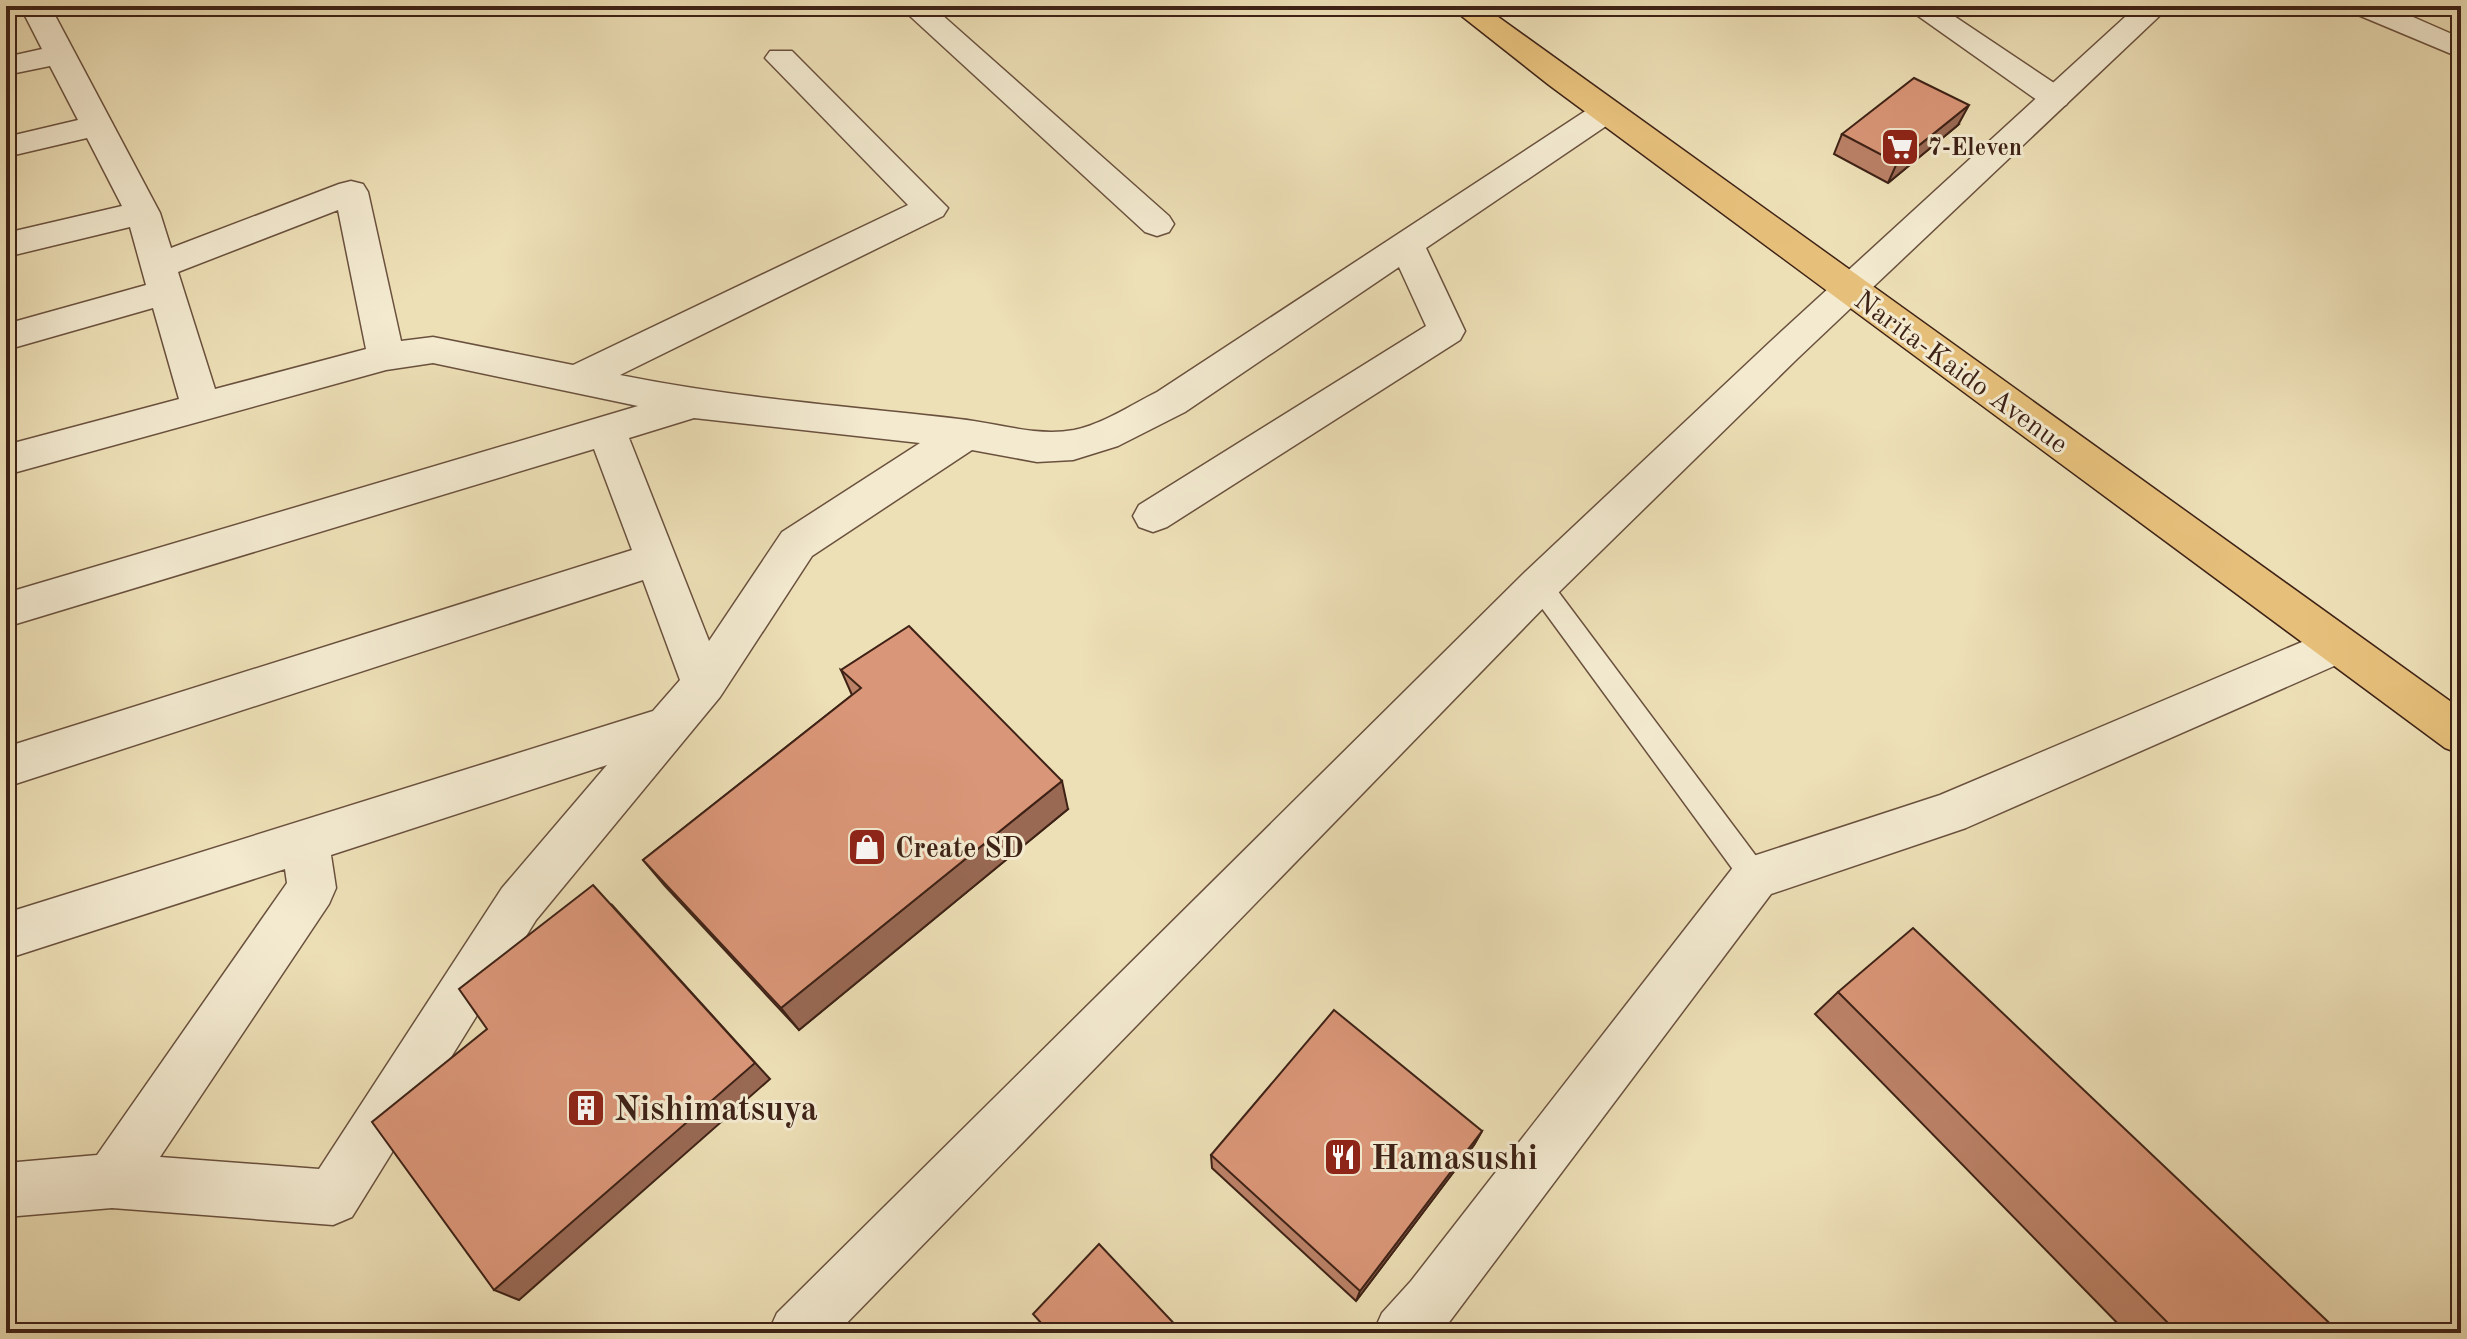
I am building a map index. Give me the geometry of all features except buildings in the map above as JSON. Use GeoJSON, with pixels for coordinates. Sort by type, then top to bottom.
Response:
{"type":"FeatureCollection","features":[{"type":"Feature","properties":{"kind":"highway","name":"Narita-Kaido Avenue"},"geometry":{"type":"LineString","coordinates":[[1464,6],[1604,113],[1852,290],[2335,646],[2461,734]]}},
{"type":"Feature","properties":{"kind":"street"},"geometry":{"type":"LineString","coordinates":[[35,6],[143,213],[201,408]]}},
{"type":"Feature","properties":{"kind":"street"},"geometry":{"type":"LineString","coordinates":[[914,6],[1157,224]]}},
{"type":"Feature","properties":{"kind":"street"},"geometry":{"type":"LineString","coordinates":[[1919,6],[2055,98]]}},
{"type":"Feature","properties":{"kind":"street"},"geometry":{"type":"LineString","coordinates":[[797,1333],[1539,585],[1784,350],[2155,6]]}},
{"type":"Feature","properties":{"kind":"street"},"geometry":{"type":"LineString","coordinates":[[2362,6],[2461,49]]}},
{"type":"Feature","properties":{"kind":"street"},"geometry":{"type":"LineString","coordinates":[[6,66],[60,54]]}},
{"type":"Feature","properties":{"kind":"street"},"geometry":{"type":"LineString","coordinates":[[580,378],[931,208],[781,58]]}},
{"type":"Feature","properties":{"kind":"street"},"geometry":{"type":"LineString","coordinates":[[6,460],[386,357],[433,350],[694,404],[966,434],[1037,447],[1073,445],[1104,436],[1171,402],[1604,113]]}},
{"type":"Feature","properties":{"kind":"street"},"geometry":{"type":"LineString","coordinates":[[6,147],[98,125]]}},
{"type":"Feature","properties":{"kind":"street"},"geometry":{"type":"LineString","coordinates":[[6,337],[163,279],[351,192],[386,357]]}},
{"type":"Feature","properties":{"kind":"street"},"geometry":{"type":"LineString","coordinates":[[6,245],[143,213]]}},
{"type":"Feature","properties":{"kind":"street"},"geometry":{"type":"LineString","coordinates":[[1153,516],[1447,331],[1407,245]]}},
{"type":"Feature","properties":{"kind":"street"},"geometry":{"type":"LineString","coordinates":[[6,610],[694,404]]}},
{"type":"Feature","properties":{"kind":"street"},"geometry":{"type":"LineString","coordinates":[[606,430],[704,684]]}},
{"type":"Feature","properties":{"kind":"street"},"geometry":{"type":"LineString","coordinates":[[6,1190],[112,1181],[333,1198],[519,904],[704,684],[797,544],[966,434]]}},
{"type":"Feature","properties":{"kind":"street"},"geometry":{"type":"LineString","coordinates":[[6,767],[656,559]]}},
{"type":"Feature","properties":{"kind":"street"},"geometry":{"type":"LineString","coordinates":[[1418,1327],[1755,877],[1949,813],[2335,646]]}},
{"type":"Feature","properties":{"kind":"street"},"geometry":{"type":"LineString","coordinates":[[6,936],[669,726]]}},
{"type":"Feature","properties":{"kind":"street"},"geometry":{"type":"LineString","coordinates":[[112,1181],[312,888],[305,841]]}},
{"type":"Feature","properties":{"kind":"lane"},"geometry":{"type":"LineString","coordinates":[[1539,585],[1755,877]]}},
{"type":"Feature","properties":{"kind":"place","name":"7-Eleven"},"geometry":{"type":"Point","coordinates":[1900,147]}},
{"type":"Feature","properties":{"kind":"place","name":"Create SD"},"geometry":{"type":"Point","coordinates":[867,847]}},
{"type":"Feature","properties":{"kind":"place","name":"Nishimatsuya"},"geometry":{"type":"Point","coordinates":[586,1108]}},
{"type":"Feature","properties":{"kind":"place","name":"Hamasushi"},"geometry":{"type":"Point","coordinates":[1343,1157]}}]}
